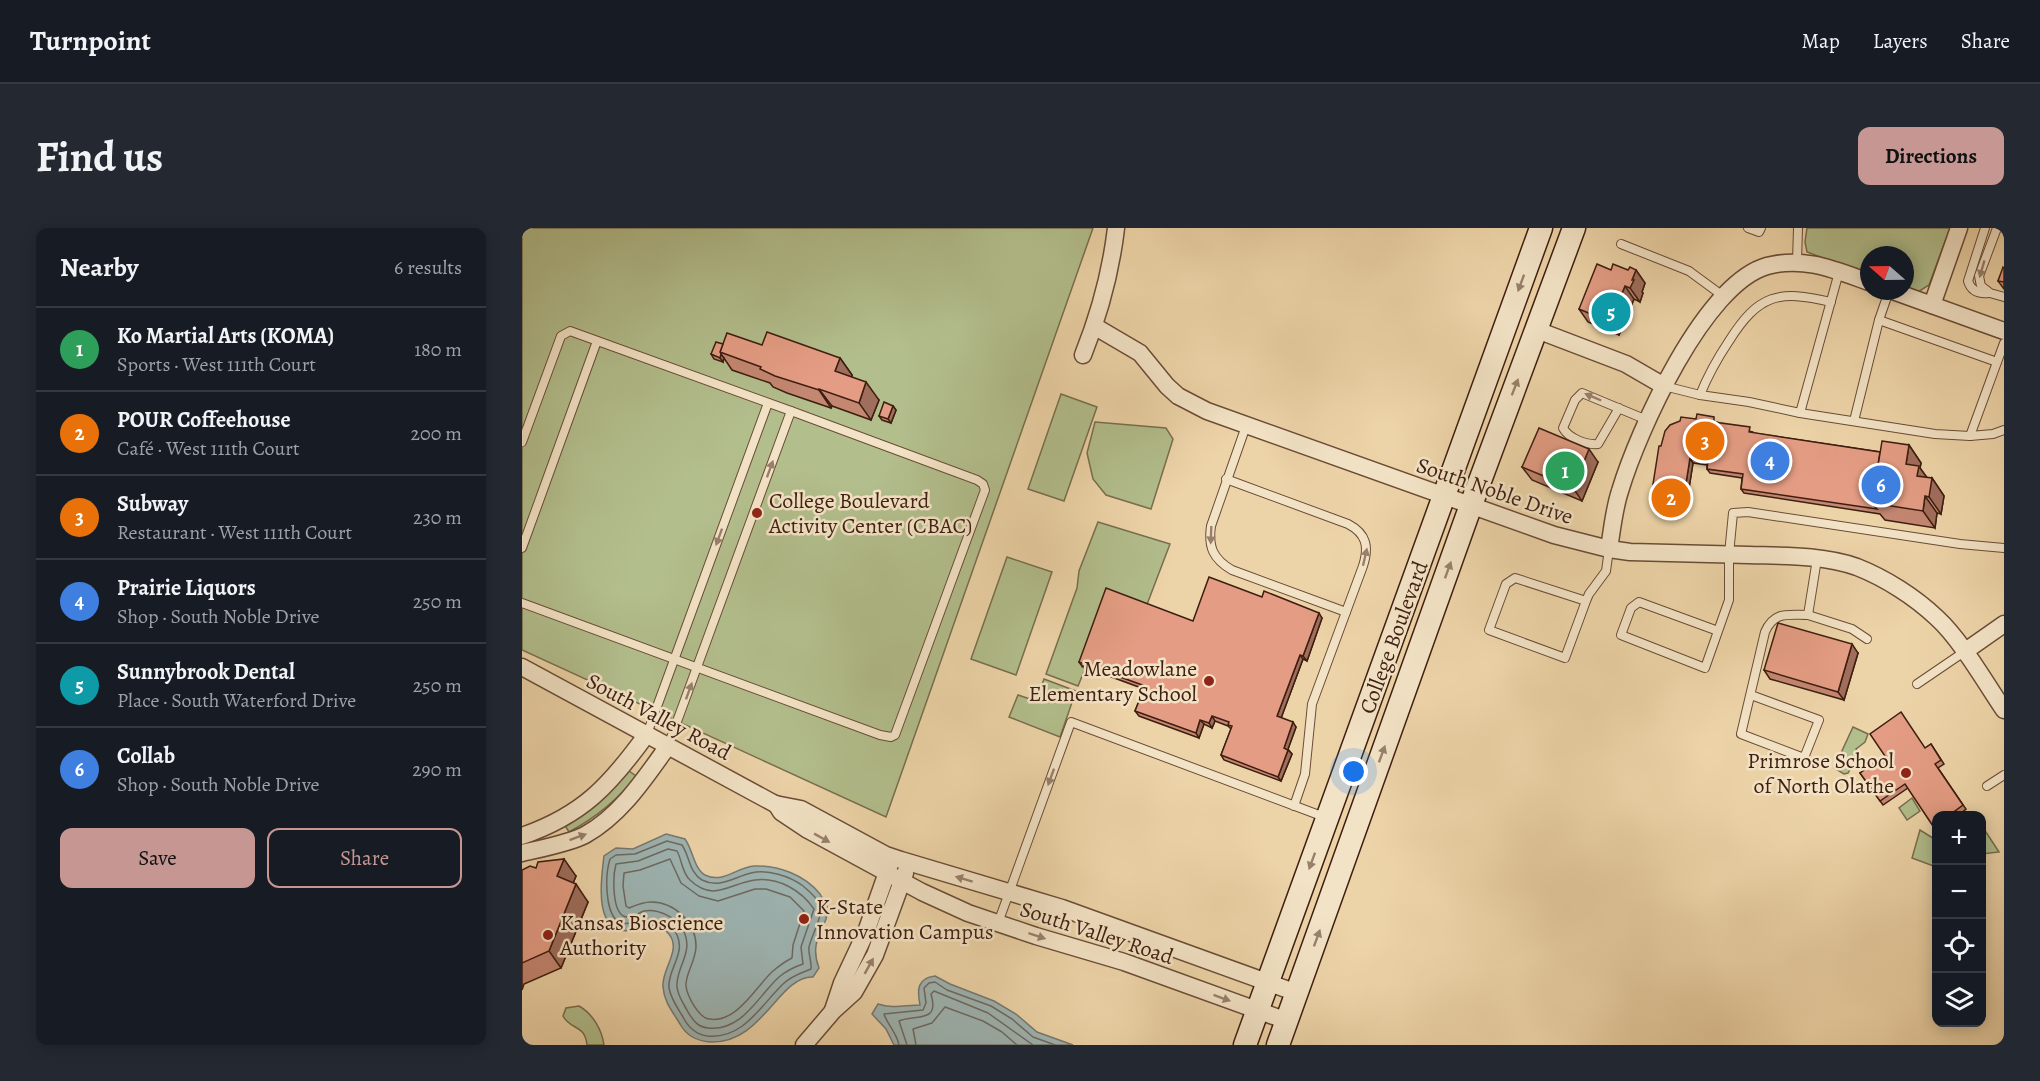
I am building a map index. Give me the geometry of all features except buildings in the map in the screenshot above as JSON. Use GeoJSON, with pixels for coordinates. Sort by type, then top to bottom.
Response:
{"type":"FeatureCollection","features":[{"type":"Feature","properties":{"kind":"main road","name":"College Boulevard"},"geometry":{"type":"LineString","coordinates":[[1245,1045],[1541,228]]}},
{"type":"Feature","properties":{"kind":"main road","name":"College Boulevard"},"geometry":{"type":"LineString","coordinates":[[1278,1045],[1471,505],[1574,228]]}},
{"type":"Feature","properties":{"kind":"street"},"geometry":{"type":"LineString","coordinates":[[1083,355],[1094,326],[1109,268],[1116,228]]}},
{"type":"Feature","properties":{"kind":"street"},"geometry":{"type":"LineString","coordinates":[[1932,305],[1959,228]]}},
{"type":"Feature","properties":{"kind":"street"},"geometry":{"type":"LineString","coordinates":[[1609,549],[1619,491],[1647,420],[1693,336],[1723,296],[1752,272],[1766,267],[1797,262],[1808,262],[1860,279]]}},
{"type":"Feature","properties":{"kind":"street"},"geometry":{"type":"LineString","coordinates":[[1914,299],[2004,331]]}},
{"type":"Feature","properties":{"kind":"street","name":"South Noble Drive"},"geometry":{"type":"LineString","coordinates":[[1094,326],[1140,353],[1178,396],[1207,411],[1554,535],[1630,552],[1792,556],[1857,568],[1917,600],[1939,619],[2004,710]]}},
{"type":"Feature","properties":{"kind":"street"},"geometry":{"type":"LineString","coordinates":[[1537,330],[1626,364],[1664,386]]}},
{"type":"Feature","properties":{"kind":"street"},"geometry":{"type":"LineString","coordinates":[[1964,652],[2004,624]]}},
{"type":"Feature","properties":{"kind":"street","name":"South Valley Road"},"geometry":{"type":"LineString","coordinates":[[522,667],[775,804],[801,809],[889,865],[901,881],[958,909],[1124,962],[1287,1021]]}},
{"type":"Feature","properties":{"kind":"street"},"geometry":{"type":"LineString","coordinates":[[522,836],[542,829],[582,807],[611,781],[647,734]]}},
{"type":"Feature","properties":{"kind":"street"},"geometry":{"type":"LineString","coordinates":[[522,853],[584,836],[610,817],[633,793],[668,746]]}},
{"type":"Feature","properties":{"kind":"street"},"geometry":{"type":"LineString","coordinates":[[804,1045],[816,1034],[832,1011],[854,992],[875,955],[909,862]]}},
{"type":"Feature","properties":{"kind":"street","name":"South Valley Road"},"geometry":{"type":"LineString","coordinates":[[889,865],[909,862],[1062,908],[1297,993]]}},
{"type":"Feature","properties":{"kind":"street"},"geometry":{"type":"LineString","coordinates":[[832,1011],[842,983],[866,932],[889,865]]}},
{"type":"Feature","properties":{"kind":"lane"},"geometry":{"type":"LineString","coordinates":[[1748,228],[1759,232],[1761,228]]}},
{"type":"Feature","properties":{"kind":"lane"},"geometry":{"type":"LineString","coordinates":[[1797,262],[1798,228]]}},
{"type":"Feature","properties":{"kind":"lane"},"geometry":{"type":"LineString","coordinates":[[1985,228],[1968,281],[1969,286],[1975,291],[1983,294],[1990,293]]}},
{"type":"Feature","properties":{"kind":"lane"},"geometry":{"type":"LineString","coordinates":[[1997,228],[1979,276],[1981,286],[1990,293],[2004,297]]}},
{"type":"Feature","properties":{"kind":"lane"},"geometry":{"type":"LineString","coordinates":[[1621,244],[1689,272],[1723,296]]}},
{"type":"Feature","properties":{"kind":"lane"},"geometry":{"type":"LineString","coordinates":[[1800,413],[1839,272]]}},
{"type":"Feature","properties":{"kind":"lane"},"geometry":{"type":"LineString","coordinates":[[1700,395],[1709,371],[1739,325],[1756,307],[1767,301],[1787,296],[1807,296],[1831,302]]}},
{"type":"Feature","properties":{"kind":"lane"},"geometry":{"type":"LineString","coordinates":[[1854,421],[1879,320],[1887,300]]}},
{"type":"Feature","properties":{"kind":"lane"},"geometry":{"type":"LineString","coordinates":[[1879,320],[1997,362]]}},
{"type":"Feature","properties":{"kind":"lane"},"geometry":{"type":"LineString","coordinates":[[522,442],[561,336],[570,331],[977,480],[983,484],[985,490],[895,735],[891,737],[880,735],[522,603]]}},
{"type":"Feature","properties":{"kind":"lane"},"geometry":{"type":"LineString","coordinates":[[522,548],[597,341]]}},
{"type":"Feature","properties":{"kind":"lane"},"geometry":{"type":"LineString","coordinates":[[1970,436],[2004,343]]}},
{"type":"Feature","properties":{"kind":"lane"},"geometry":{"type":"LineString","coordinates":[[1664,386],[1700,395],[1800,413],[1935,434],[1970,436],[1993,434],[2004,430]]}},
{"type":"Feature","properties":{"kind":"lane"},"geometry":{"type":"LineString","coordinates":[[1618,408],[1598,444],[1586,443],[1572,437],[1563,428],[1575,400],[1582,393],[1647,420]]}},
{"type":"Feature","properties":{"kind":"lane"},"geometry":{"type":"LineString","coordinates":[[647,734],[768,403]]}},
{"type":"Feature","properties":{"kind":"lane"},"geometry":{"type":"LineString","coordinates":[[668,746],[791,411]]}},
{"type":"Feature","properties":{"kind":"lane"},"geometry":{"type":"LineString","coordinates":[[1246,426],[1211,526],[1209,538],[1211,550],[1216,559],[1232,570],[1346,612]]}},
{"type":"Feature","properties":{"kind":"lane"},"geometry":{"type":"LineString","coordinates":[[1226,479],[1348,524],[1361,532],[1367,546],[1367,555],[1312,704],[1305,774],[1294,806]]}},
{"type":"Feature","properties":{"kind":"lane"},"geometry":{"type":"LineString","coordinates":[[1718,631],[1639,602],[1631,608],[1621,635],[1705,668],[1729,600],[1729,554],[1733,513],[1741,512],[2004,548]]}},
{"type":"Feature","properties":{"kind":"lane"},"geometry":{"type":"LineString","coordinates":[[1586,601],[1515,578],[1506,584],[1489,630],[1566,658],[1589,594],[1606,571],[1609,549]]}},
{"type":"Feature","properties":{"kind":"lane"},"geometry":{"type":"LineString","coordinates":[[1808,615],[1817,559]]}},
{"type":"Feature","properties":{"kind":"lane"},"geometry":{"type":"LineString","coordinates":[[1751,695],[1819,720],[1804,758],[1741,734],[1768,623],[1777,616],[1808,615],[1852,629],[1867,639]]}},
{"type":"Feature","properties":{"kind":"lane"},"geometry":{"type":"LineString","coordinates":[[1917,684],[1964,652]]}},
{"type":"Feature","properties":{"kind":"lane"},"geometry":{"type":"LineString","coordinates":[[998,923],[1071,722],[1327,818]]}},
{"type":"Feature","properties":{"kind":"lane"},"geometry":{"type":"LineString","coordinates":[[1988,786],[2004,776]]}},
{"type":"Feature","properties":{"kind":"green space","name":"College Boulevard Activity Center (CBAC)"},"geometry":{"type":"Polygon","coordinates":[[[522,228],[1093,228],[886,817],[522,650],[522,228]]]}},
{"type":"Feature","properties":{"kind":"green space"},"geometry":{"type":"Polygon","coordinates":[[[1807,228],[1950,228],[1929,285],[1918,292],[1914,291],[1914,246],[1860,246],[1860,272],[1807,252],[1805,242],[1807,228]]]}},
{"type":"Feature","properties":{"kind":"green space"},"geometry":{"type":"Polygon","coordinates":[[[1061,394],[1097,407],[1064,501],[1028,489],[1061,394]]]}},
{"type":"Feature","properties":{"kind":"green space"},"geometry":{"type":"Polygon","coordinates":[[[1095,422],[1166,428],[1173,439],[1151,509],[1106,495],[1093,479],[1087,453],[1095,422]]]}},
{"type":"Feature","properties":{"kind":"green space"},"geometry":{"type":"Polygon","coordinates":[[[1098,522],[1170,544],[1146,607],[1109,593],[1082,667],[1085,669],[1078,686],[1046,674],[1077,588],[1079,571],[1098,522]]]}},
{"type":"Feature","properties":{"kind":"green space"},"geometry":{"type":"Polygon","coordinates":[[[1007,557],[1052,572],[1016,675],[971,659],[1007,557]]]}},
{"type":"Feature","properties":{"kind":"green space"},"geometry":{"type":"Polygon","coordinates":[[[1044,679],[1076,691],[1060,737],[1009,717],[1018,695],[1036,701],[1044,679]]]}},
{"type":"Feature","properties":{"kind":"green space"},"geometry":{"type":"Polygon","coordinates":[[[1853,727],[1868,734],[1865,742],[1856,749],[1857,754],[1850,771],[1844,774],[1834,768],[1853,727]]]}},
{"type":"Feature","properties":{"kind":"green space"},"geometry":{"type":"Polygon","coordinates":[[[629,771],[636,776],[622,793],[588,821],[569,832],[564,824],[595,806],[629,771]]]}},
{"type":"Feature","properties":{"kind":"green space"},"geometry":{"type":"Polygon","coordinates":[[[1912,798],[1920,811],[1907,820],[1899,808],[1912,798]]]}},
{"type":"Feature","properties":{"kind":"green space"},"geometry":{"type":"Polygon","coordinates":[[[1920,830],[1932,838],[1932,866],[1912,858],[1920,830]]]}},
{"type":"Feature","properties":{"kind":"green space"},"geometry":{"type":"Polygon","coordinates":[[[1986,832],[1999,852],[1986,854],[1986,832]]]}},
{"type":"Feature","properties":{"kind":"green space"},"geometry":{"type":"Polygon","coordinates":[[[579,1006],[589,1013],[596,1023],[604,1045],[587,1045],[586,1038],[580,1030],[563,1016],[566,1008],[579,1006]]]}},
{"type":"Feature","properties":{"kind":"water"},"geometry":{"type":"Polygon","coordinates":[[[666,834],[685,839],[698,868],[705,875],[718,878],[754,866],[781,869],[807,881],[820,894],[827,906],[826,920],[817,940],[816,957],[819,968],[813,977],[801,980],[790,987],[757,1022],[744,1033],[728,1040],[710,1042],[692,1037],[682,1028],[669,1007],[663,980],[673,952],[673,945],[672,938],[667,932],[654,925],[634,930],[621,930],[611,925],[605,916],[601,892],[604,856],[616,848],[633,849],[666,834]]]}},
{"type":"Feature","properties":{"kind":"water"},"geometry":{"type":"Polygon","coordinates":[[[935,976],[994,1001],[1016,1014],[1037,1032],[1073,1045],[894,1045],[886,1029],[872,1014],[878,1004],[894,1007],[920,1005],[919,994],[922,982],[935,976]]]}},
{"type":"Feature","properties":{"kind":"place","name":"Sunnybrook Dental"},"geometry":{"type":"Point","coordinates":[1611,312]}},
{"type":"Feature","properties":{"kind":"place","name":"Subway"},"geometry":{"type":"Point","coordinates":[1705,441]}},
{"type":"Feature","properties":{"kind":"place","name":"Prairie Liquors"},"geometry":{"type":"Point","coordinates":[1770,461]}},
{"type":"Feature","properties":{"kind":"place","name":"Ko Martial Arts (KOMA)"},"geometry":{"type":"Point","coordinates":[1565,471]}},
{"type":"Feature","properties":{"kind":"place","name":"Collab"},"geometry":{"type":"Point","coordinates":[1881,485]}},
{"type":"Feature","properties":{"kind":"place","name":"POUR Coffeehouse"},"geometry":{"type":"Point","coordinates":[1671,498]}},
{"type":"Feature","properties":{"kind":"place","name":"College Boulevard Activity Center (CBAC)"},"geometry":{"type":"Point","coordinates":[757,513]}},
{"type":"Feature","properties":{"kind":"place","name":"Meadowlane Elementary School"},"geometry":{"type":"Point","coordinates":[1209,681]}},
{"type":"Feature","properties":{"kind":"place","name":"Primrose School of North Olathe"},"geometry":{"type":"Point","coordinates":[1906,773]}},
{"type":"Feature","properties":{"kind":"place","name":"K-State Innovation Campus"},"geometry":{"type":"Point","coordinates":[804,919]}},
{"type":"Feature","properties":{"kind":"place","name":"Kansas Bioscience Authority"},"geometry":{"type":"Point","coordinates":[548,935]}}]}
